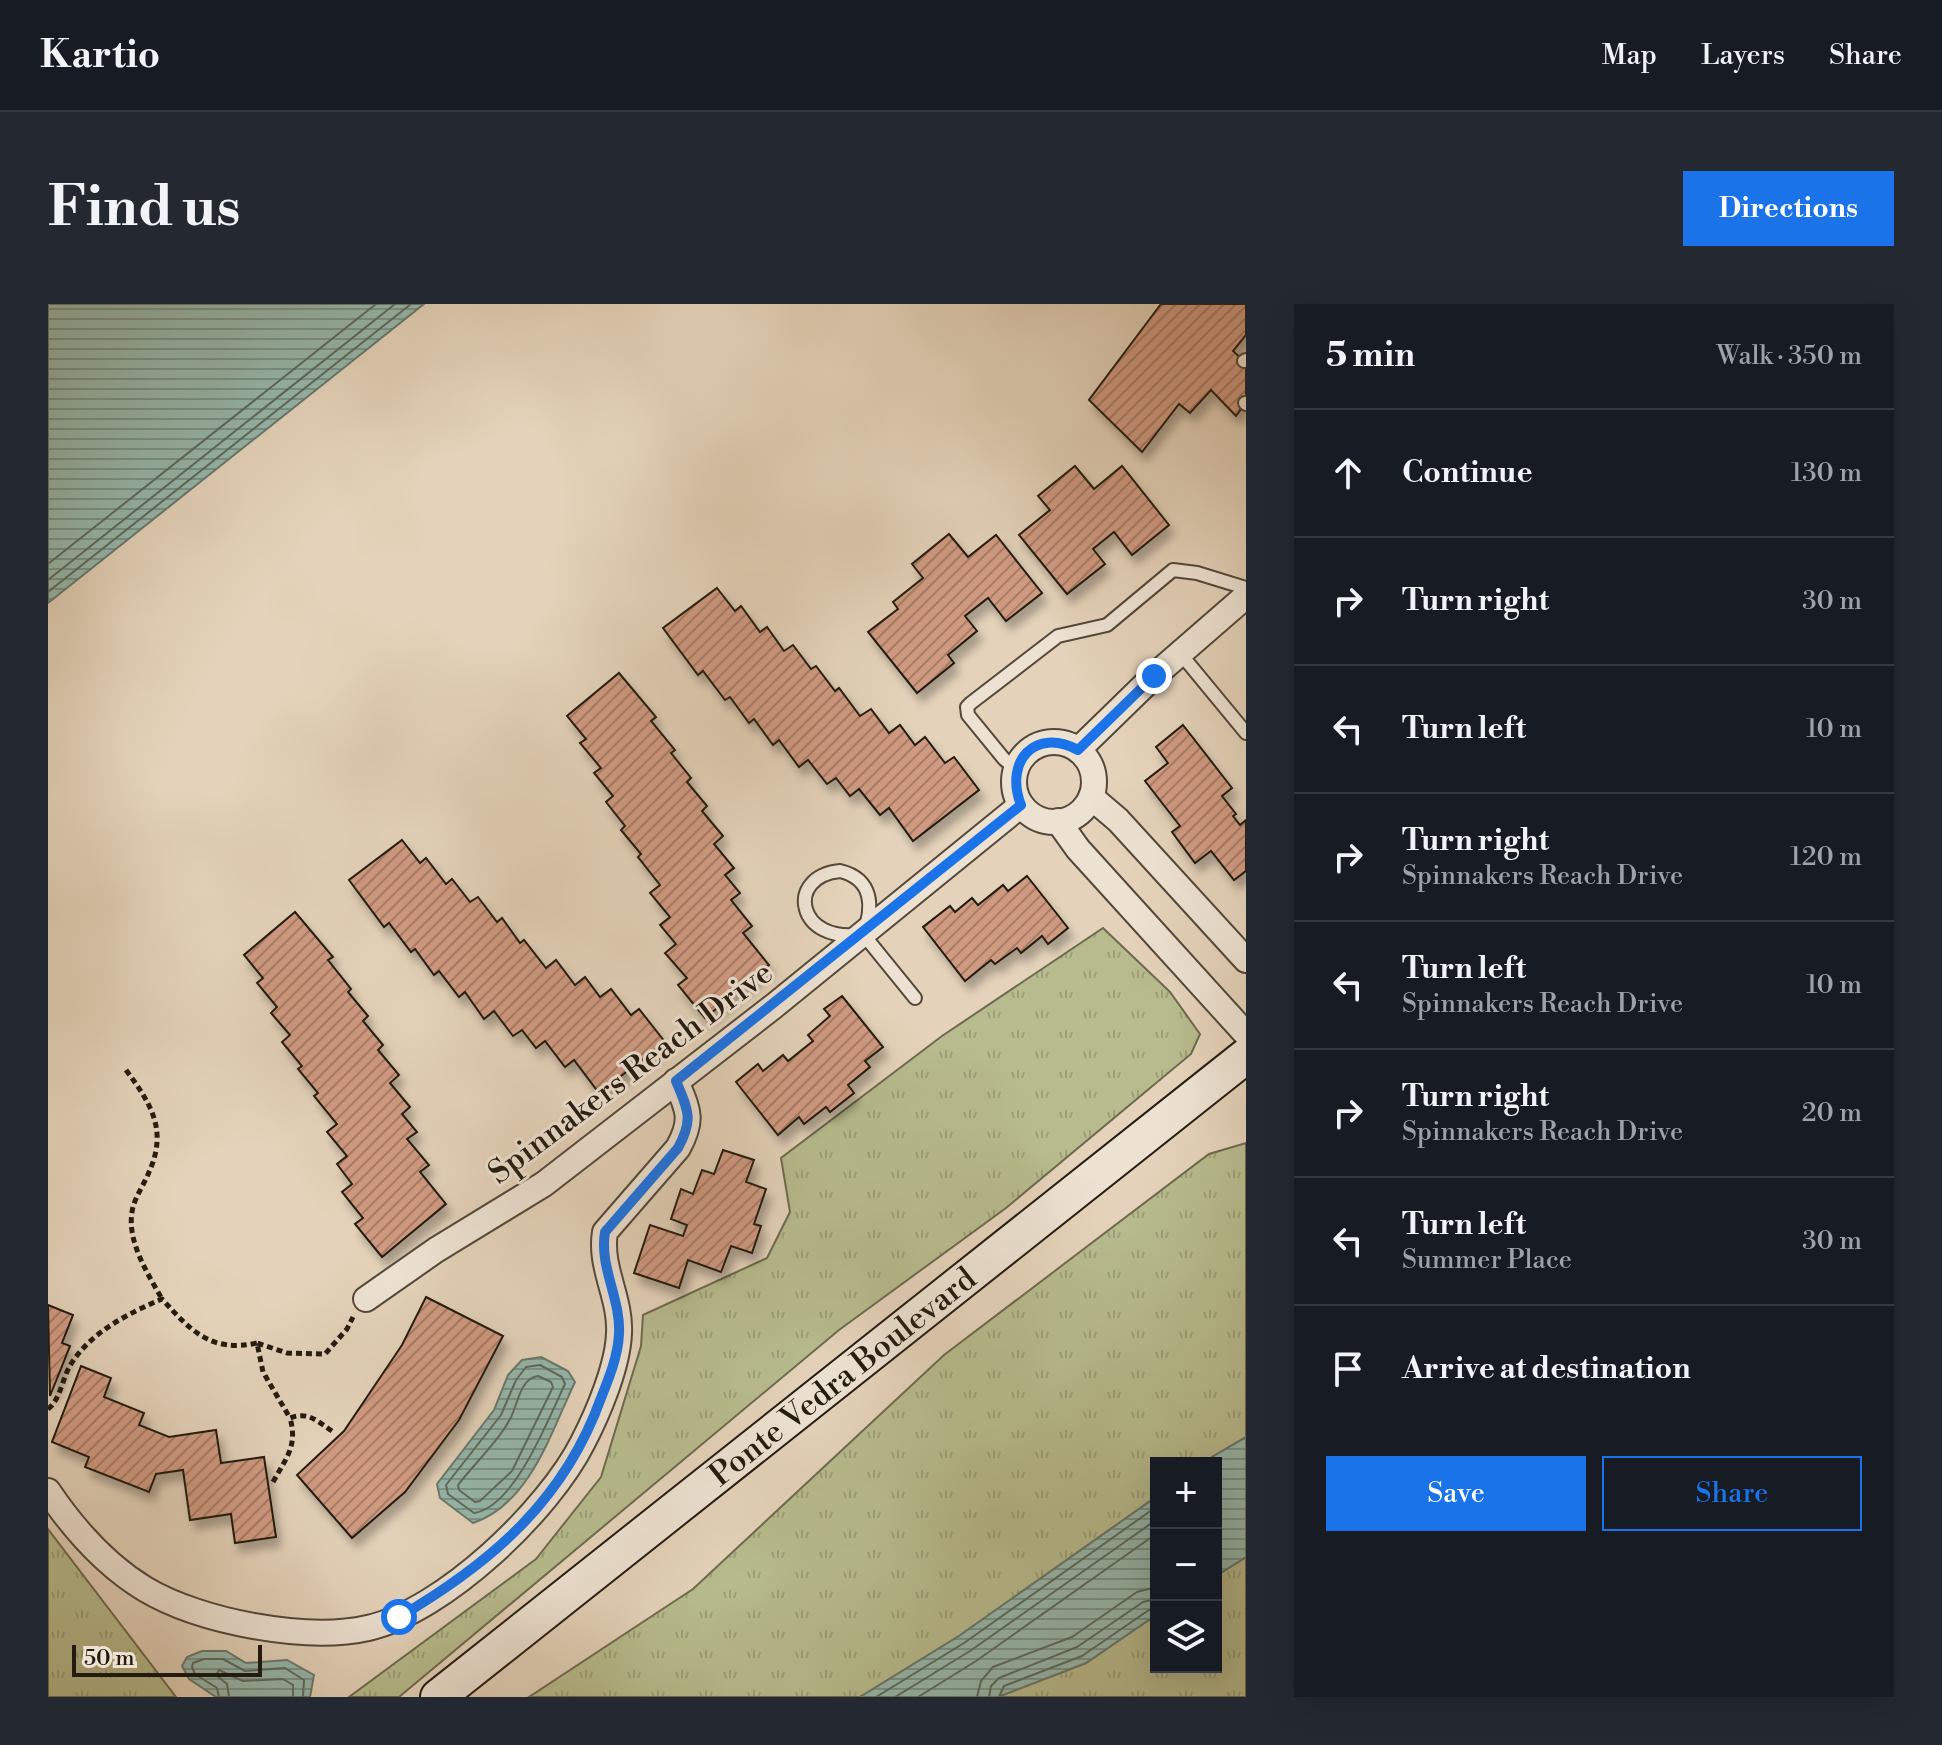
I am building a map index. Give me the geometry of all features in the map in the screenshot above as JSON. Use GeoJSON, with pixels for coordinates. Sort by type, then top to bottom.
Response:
{"type":"FeatureCollection","features":[{"type":"Feature","properties":{"kind":"street"},"geometry":{"type":"LineString","coordinates":[[1078,750],[1180,653],[1246,596]]}},
{"type":"Feature","properties":{"kind":"street"},"geometry":{"type":"LineString","coordinates":[[1052,742],[1067,744],[1078,750],[1092,769],[1095,783],[1085,809],[1072,818],[1058,821],[1046,821],[1030,815],[1021,805],[1016,791],[1016,769],[1024,755],[1037,746],[1052,742]]}},
{"type":"Feature","properties":{"kind":"street"},"geometry":{"type":"LineString","coordinates":[[1091,797],[1118,820],[1246,960]]}},
{"type":"Feature","properties":{"kind":"street","name":"Spinnakers Reach Drive"},"geometry":{"type":"LineString","coordinates":[[366,1299],[448,1242],[544,1184],[863,934],[1021,805]]}},
{"type":"Feature","properties":{"kind":"street"},"geometry":{"type":"LineString","coordinates":[[1058,821],[1078,849],[1246,1034]]}},
{"type":"Feature","properties":{"kind":"street","name":"Ponte Vedra Boulevard"},"geometry":{"type":"LineString","coordinates":[[438,1697],[1246,1056]]}},
{"type":"Feature","properties":{"kind":"street"},"geometry":{"type":"LineString","coordinates":[[48,1491],[88,1541],[119,1570],[147,1590],[194,1610],[227,1619],[269,1629],[341,1634],[399,1617],[438,1594],[529,1519],[565,1473],[584,1441],[614,1364],[619,1333],[602,1247],[605,1232],[678,1148],[687,1132],[688,1110],[676,1081]]}},
{"type":"Feature","properties":{"kind":"lane"},"geometry":{"type":"LineString","coordinates":[[1016,769],[968,715],[967,707],[971,703],[1058,636],[1107,625],[1173,570],[1197,573],[1246,588]]}},
{"type":"Feature","properties":{"kind":"lane"},"geometry":{"type":"LineString","coordinates":[[1180,653],[1246,733]]}},
{"type":"Feature","properties":{"kind":"lane"},"geometry":{"type":"LineString","coordinates":[[840,871],[851,873],[867,888],[870,910],[863,934],[829,934],[812,923],[805,903],[807,893],[820,876],[840,871]]}},
{"type":"Feature","properties":{"kind":"lane"},"geometry":{"type":"LineString","coordinates":[[863,934],[915,998]]}},
{"type":"Feature","properties":{"kind":"path"},"geometry":{"type":"LineString","coordinates":[[126,1070],[147,1098],[156,1119],[156,1158],[132,1211],[132,1230],[148,1275],[162,1299],[180,1319],[216,1345],[236,1348],[257,1343],[287,1353],[325,1354],[347,1329],[357,1308],[366,1299]]}},
{"type":"Feature","properties":{"kind":"path"},"geometry":{"type":"LineString","coordinates":[[48,1409],[55,1404],[71,1363],[87,1347],[110,1325],[162,1299]]}},
{"type":"Feature","properties":{"kind":"path"},"geometry":{"type":"LineString","coordinates":[[257,1343],[263,1372],[290,1418],[294,1432],[293,1446],[273,1482]]}},
{"type":"Feature","properties":{"kind":"path"},"geometry":{"type":"LineString","coordinates":[[290,1418],[301,1414],[311,1416],[332,1431]]}},
{"type":"Feature","properties":{"kind":"green space"},"geometry":{"type":"Polygon","coordinates":[[[1103,928],[1170,992],[1200,1034],[1191,1054],[1006,1208],[839,1330],[399,1697],[349,1697],[536,1559],[601,1477],[641,1346],[643,1315],[767,1258],[790,1212],[781,1158],[942,1036],[1103,928]]]}},
{"type":"Feature","properties":{"kind":"green space"},"geometry":{"type":"Polygon","coordinates":[[[1246,1143],[1246,1437],[1212,1457],[1150,1457],[1150,1501],[959,1636],[860,1697],[529,1697],[693,1589],[944,1355],[1209,1154],[1246,1143]]]}},
{"type":"Feature","properties":{"kind":"green space"},"geometry":{"type":"Polygon","coordinates":[[[48,1529],[176,1697],[48,1697],[48,1529]]]}},
{"type":"Feature","properties":{"kind":"green space"},"geometry":{"type":"Polygon","coordinates":[[[1246,1557],[1246,1697],[998,1697],[1086,1663],[1150,1619],[1150,1673],[1222,1673],[1222,1572],[1246,1557]]]}},
{"type":"Feature","properties":{"kind":"water"},"geometry":{"type":"Polygon","coordinates":[[[48,304],[424,304],[48,603],[48,304]]]}},
{"type":"Feature","properties":{"kind":"water"},"geometry":{"type":"Polygon","coordinates":[[[541,1357],[568,1371],[575,1382],[547,1444],[524,1483],[493,1514],[473,1523],[440,1498],[437,1484],[494,1410],[508,1375],[522,1360],[541,1357]]]}},
{"type":"Feature","properties":{"kind":"water"},"geometry":{"type":"Polygon","coordinates":[[[1246,1437],[1246,1557],[1222,1572],[1222,1457],[1212,1457],[1246,1437]]]}},
{"type":"Feature","properties":{"kind":"water"},"geometry":{"type":"Polygon","coordinates":[[[1150,1501],[1150,1619],[1086,1663],[998,1697],[860,1697],[959,1636],[1150,1501]]]}},
{"type":"Feature","properties":{"kind":"water"},"geometry":{"type":"Polygon","coordinates":[[[202,1651],[226,1651],[246,1663],[287,1660],[314,1675],[310,1697],[216,1697],[189,1679],[182,1666],[187,1657],[202,1651]]]}},
{"type":"Feature","properties":{"kind":"building"},"geometry":{"type":"Polygon","coordinates":[[[1161,304],[1246,304],[1246,335],[1233,351],[1246,363],[1246,402],[1236,416],[1211,390],[1190,413],[1179,404],[1142,452],[1089,400],[1161,304]]]}},
{"type":"Feature","properties":{"kind":"building"},"geometry":{"type":"Polygon","coordinates":[[[1075,466],[1094,489],[1122,466],[1169,525],[1132,555],[1114,532],[1093,549],[1105,564],[1067,594],[1019,535],[1050,510],[1038,496],[1075,466]]]}},
{"type":"Feature","properties":{"kind":"building"},"geometry":{"type":"Polygon","coordinates":[[[949,534],[968,557],[996,535],[1042,593],[1006,621],[988,598],[965,616],[977,631],[948,655],[954,663],[917,693],[868,632],[898,609],[893,602],[923,578],[912,564],[949,534]]]}},
{"type":"Feature","properties":{"kind":"building"},"geometry":{"type":"Polygon","coordinates":[[[717,588],[735,611],[741,606],[760,632],[767,627],[784,651],[793,645],[811,669],[816,666],[835,691],[839,688],[860,716],[871,709],[889,733],[900,725],[915,745],[925,737],[945,763],[954,757],[979,790],[913,841],[889,808],[880,815],[859,789],[850,796],[836,778],[827,784],[808,760],[799,767],[779,740],[773,745],[754,719],[749,723],[730,697],[725,700],[703,671],[698,675],[663,628],[717,588]]]}},
{"type":"Feature","properties":{"kind":"building"},"geometry":{"type":"Polygon","coordinates":[[[619,673],[656,717],[651,721],[675,750],[671,753],[691,778],[687,782],[707,806],[702,811],[723,836],[714,844],[734,868],[725,875],[740,893],[731,900],[752,926],[743,933],[769,965],[705,1018],[678,985],[687,978],[665,953],[676,944],[660,925],[670,917],[650,893],[660,885],[638,857],[641,854],[621,830],[625,826],[606,802],[613,796],[594,773],[601,768],[580,743],[586,739],[567,716],[619,673]]]}},
{"type":"Feature","properties":{"kind":"building"},"geometry":{"type":"Polygon","coordinates":[[[1183,725],[1232,788],[1222,796],[1236,814],[1233,816],[1240,825],[1246,820],[1246,871],[1234,880],[1211,851],[1195,863],[1172,832],[1180,826],[1145,781],[1168,763],[1156,747],[1183,725]]]}},
{"type":"Feature","properties":{"kind":"building"},"geometry":{"type":"Polygon","coordinates":[[[402,840],[420,863],[426,858],[446,884],[452,879],[470,902],[478,897],[497,922],[502,918],[520,943],[524,940],[546,968],[556,960],[575,985],[585,977],[600,997],[611,989],[631,1015],[639,1009],[665,1042],[599,1093],[574,1060],[565,1067],[545,1041],[536,1048],[522,1030],[513,1036],[494,1011],[484,1019],[465,992],[459,997],[439,971],[434,975],[415,949],[411,952],[389,923],[384,927],[349,880],[402,840]]]}},
{"type":"Feature","properties":{"kind":"building"},"geometry":{"type":"Polygon","coordinates":[[[1027,876],[1068,928],[1048,944],[1042,936],[1021,953],[1017,948],[995,964],[991,960],[965,981],[923,927],[950,906],[955,912],[972,898],[978,905],[1003,885],[1008,891],[1027,876]]]}},
{"type":"Feature","properties":{"kind":"building"},"geometry":{"type":"Polygon","coordinates":[[[295,912],[333,957],[328,960],[368,1016],[363,1021],[383,1045],[378,1050],[399,1075],[390,1083],[410,1107],[402,1114],[417,1132],[407,1139],[429,1165],[420,1172],[446,1204],[382,1257],[355,1224],[363,1218],[342,1192],[352,1184],[337,1164],[347,1156],[327,1132],[337,1124],[314,1096],[318,1093],[298,1069],[302,1066],[282,1042],[290,1035],[271,1013],[277,1007],[257,983],[263,978],[244,955],[295,912]]]}},
{"type":"Feature","properties":{"kind":"building"},"geometry":{"type":"Polygon","coordinates":[[[842,996],[883,1047],[865,1061],[870,1067],[848,1085],[854,1093],[830,1112],[826,1107],[804,1124],[799,1117],[778,1135],[736,1082],[758,1064],[763,1071],[783,1055],[788,1061],[813,1041],[808,1035],[830,1016],[824,1009],[842,996]]]}},
{"type":"Feature","properties":{"kind":"building"},"geometry":{"type":"Polygon","coordinates":[[[723,1150],[754,1160],[746,1182],[766,1189],[754,1224],[761,1226],[752,1253],[731,1246],[721,1272],[688,1260],[679,1288],[634,1273],[650,1225],[683,1236],[687,1225],[671,1219],[681,1189],[693,1194],[702,1170],[714,1174],[723,1150]]]}},
{"type":"Feature","properties":{"kind":"building"},"geometry":{"type":"Polygon","coordinates":[[[426,1297],[503,1336],[459,1420],[405,1492],[352,1538],[297,1475],[344,1431],[402,1345],[426,1297]]]}},
{"type":"Feature","properties":{"kind":"building"},"geometry":{"type":"Polygon","coordinates":[[[48,1305],[73,1315],[62,1343],[70,1346],[50,1396],[48,1305]]]}},
{"type":"Feature","properties":{"kind":"building"},"geometry":{"type":"Polygon","coordinates":[[[81,1366],[111,1378],[104,1397],[144,1413],[139,1425],[169,1437],[216,1430],[221,1463],[264,1457],[276,1537],[235,1543],[231,1514],[190,1520],[183,1470],[156,1474],[149,1492],[85,1467],[89,1457],[52,1442],[81,1366]]]}},
{"type":"Feature","properties":{"kind":"route"},"geometry":{"type":"LineString","coordinates":[[399,1617],[438,1594],[513,1536],[565,1473],[584,1441],[614,1364],[619,1333],[602,1247],[605,1232],[678,1148],[687,1132],[688,1110],[676,1081],[774,1006],[1021,805],[1014,779],[1024,755],[1037,746],[1052,742],[1067,744],[1078,750],[1154,676]]}}]}
